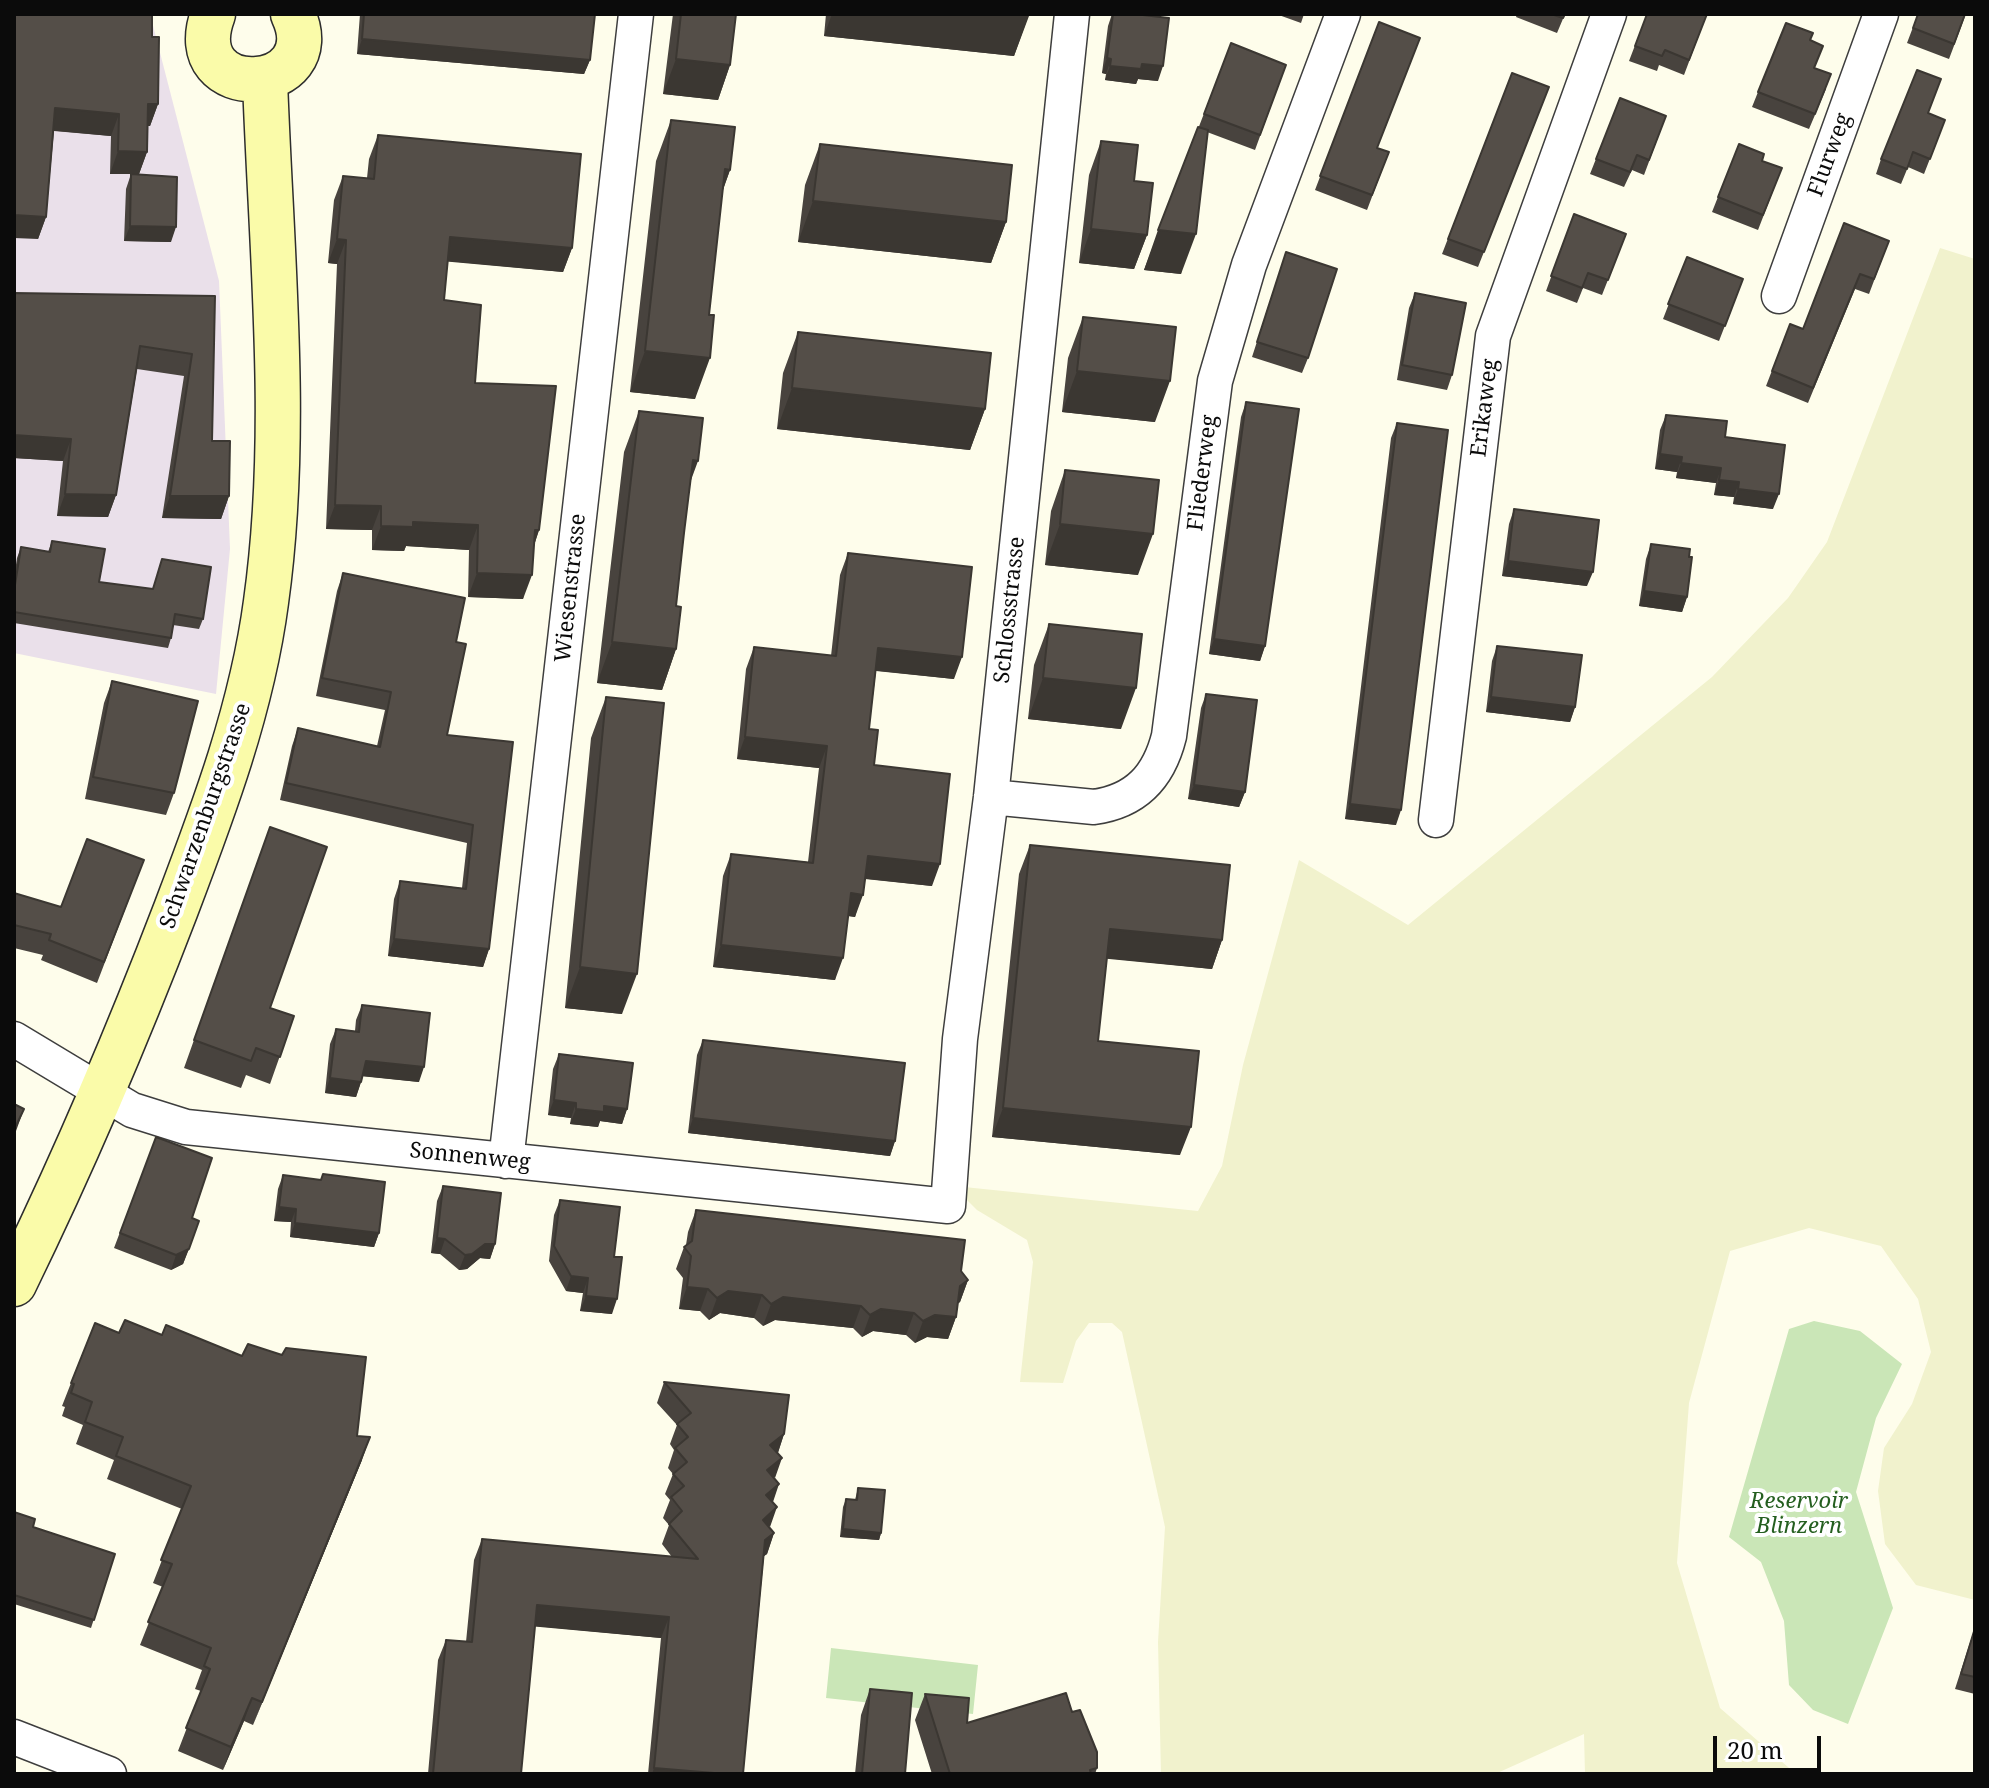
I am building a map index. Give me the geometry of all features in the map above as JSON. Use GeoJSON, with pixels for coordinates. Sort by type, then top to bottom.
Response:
{"type":"FeatureCollection","features":[{"type":"Feature","properties":{"kind":"main road"},"geometry":{"type":"LineString","coordinates":[[213,14],[208,30],[213,59],[236,78],[265,80],[280,73],[291,62],[297,48],[299,32],[293,14]]}},
{"type":"Feature","properties":{"kind":"main road","name":"Schwarzenburgstrasse"},"geometry":{"type":"LineString","coordinates":[[14,1284],[103,1093],[234,747],[266,605],[275,522],[278,425],[265,80]]}},
{"type":"Feature","properties":{"kind":"street","name":"Wiesenstrasse"},"geometry":{"type":"LineString","coordinates":[[506,1161],[636,14]]}},
{"type":"Feature","properties":{"kind":"street","name":"Schlossstrasse"},"geometry":{"type":"LineString","coordinates":[[948,1206],[960,1039],[991,797],[1072,14]]}},
{"type":"Feature","properties":{"kind":"street","name":"Fliederweg"},"geometry":{"type":"LineString","coordinates":[[991,797],[1094,807],[1111,805],[1142,788],[1163,760],[1169,736],[1215,381],[1249,265],[1343,14]]}},
{"type":"Feature","properties":{"kind":"street","name":"Erikaweg"},"geometry":{"type":"LineString","coordinates":[[1436,820],[1493,336],[1609,14]]}},
{"type":"Feature","properties":{"kind":"street","name":"Flurweg"},"geometry":{"type":"LineString","coordinates":[[1779,296],[1881,14]]}},
{"type":"Feature","properties":{"kind":"street","name":"Sonnenweg"},"geometry":{"type":"LineString","coordinates":[[14,1039],[132,1110],[186,1127],[948,1206]]}},
{"type":"Feature","properties":{"kind":"street"},"geometry":{"type":"LineString","coordinates":[[14,1737],[109,1774]]}},
{"type":"Feature","properties":{"kind":"shaded area"},"geometry":{"type":"Polygon","coordinates":[[[14,14],[150,14],[219,281],[230,549],[216,694],[14,653],[14,14]]]}},
{"type":"Feature","properties":{"kind":"green space"},"geometry":{"type":"Polygon","coordinates":[[[1940,248],[1975,259],[1975,1600],[1916,1585],[1885,1544],[1878,1491],[1884,1448],[1912,1404],[1931,1352],[1918,1299],[1881,1246],[1809,1228],[1730,1251],[1689,1403],[1677,1563],[1720,1708],[1796,1774],[1585,1774],[1584,1734],[1495,1774],[1161,1774],[1158,1642],[1165,1527],[1122,1332],[1112,1323],[1089,1323],[1076,1341],[1063,1383],[1020,1382],[1033,1262],[1027,1240],[977,1210],[966,1199],[964,1187],[1198,1211],[1222,1166],[1243,1065],[1299,860],[1408,925],[1712,677],[1788,598],[1827,542],[1940,248]]]}},
{"type":"Feature","properties":{"kind":"green space","name":"Reservoir Blinzern"},"geometry":{"type":"Polygon","coordinates":[[[1814,1321],[1860,1331],[1902,1364],[1876,1418],[1856,1492],[1893,1608],[1848,1724],[1813,1710],[1789,1685],[1784,1621],[1761,1562],[1729,1537],[1789,1329],[1814,1321]]]}},
{"type":"Feature","properties":{"kind":"green space"},"geometry":{"type":"Polygon","coordinates":[[[831,1648],[978,1665],[973,1714],[826,1698],[831,1648]]]}},
{"type":"Feature","properties":{"kind":"building"},"geometry":{"type":"Polygon","coordinates":[[[14,14],[152,14],[152,37],[159,37],[158,104],[148,104],[147,152],[118,151],[119,114],[55,108],[46,217],[14,215],[14,14]]]}},
{"type":"Feature","properties":{"kind":"building"},"geometry":{"type":"Polygon","coordinates":[[[364,14],[595,14],[590,60],[362,39],[364,14]]]}},
{"type":"Feature","properties":{"kind":"building"},"geometry":{"type":"Polygon","coordinates":[[[681,14],[736,14],[730,65],[676,59],[681,14]]]}},
{"type":"Feature","properties":{"kind":"building"},"geometry":{"type":"Polygon","coordinates":[[[1113,14],[1169,18],[1163,66],[1142,64],[1141,69],[1110,66],[1111,59],[1107,58],[1113,14]]]}},
{"type":"Feature","properties":{"kind":"building"},"geometry":{"type":"Polygon","coordinates":[[[1647,14],[1707,14],[1689,60],[1665,50],[1662,56],[1635,46],[1647,14]]]}},
{"type":"Feature","properties":{"kind":"building"},"geometry":{"type":"Polygon","coordinates":[[[1918,14],[1965,14],[1954,44],[1913,28],[1918,14]]]}},
{"type":"Feature","properties":{"kind":"building"},"geometry":{"type":"Polygon","coordinates":[[[1379,22],[1420,38],[1377,148],[1389,152],[1372,195],[1320,176],[1379,22]]]}},
{"type":"Feature","properties":{"kind":"building"},"geometry":{"type":"Polygon","coordinates":[[[1786,23],[1813,33],[1810,40],[1823,46],[1814,68],[1831,74],[1815,114],[1758,92],[1786,23]]]}},
{"type":"Feature","properties":{"kind":"building"},"geometry":{"type":"Polygon","coordinates":[[[1231,43],[1286,65],[1260,135],[1204,114],[1231,43]]]}},
{"type":"Feature","properties":{"kind":"building"},"geometry":{"type":"Polygon","coordinates":[[[1917,70],[1941,79],[1928,113],[1945,120],[1930,159],[1913,152],[1907,169],[1881,159],[1917,70]]]}},
{"type":"Feature","properties":{"kind":"building"},"geometry":{"type":"Polygon","coordinates":[[[1512,73],[1549,87],[1484,252],[1448,239],[1512,73]]]}},
{"type":"Feature","properties":{"kind":"building"},"geometry":{"type":"Polygon","coordinates":[[[1620,98],[1666,116],[1649,160],[1637,155],[1630,172],[1596,159],[1620,98]]]}},
{"type":"Feature","properties":{"kind":"building"},"geometry":{"type":"Polygon","coordinates":[[[671,120],[735,127],[730,170],[725,169],[709,315],[714,315],[710,358],[645,351],[671,120]]]}},
{"type":"Feature","properties":{"kind":"building"},"geometry":{"type":"Polygon","coordinates":[[[1198,127],[1208,130],[1196,234],[1158,230],[1198,127]]]}},
{"type":"Feature","properties":{"kind":"building"},"geometry":{"type":"Polygon","coordinates":[[[378,135],[581,154],[572,248],[450,237],[444,300],[481,305],[475,383],[556,386],[539,530],[535,530],[532,575],[477,573],[478,525],[413,522],[413,527],[381,526],[381,506],[335,505],[346,240],[337,239],[343,176],[374,179],[378,135]]]}},
{"type":"Feature","properties":{"kind":"building"},"geometry":{"type":"Polygon","coordinates":[[[1101,141],[1138,145],[1134,181],[1153,183],[1147,235],[1091,229],[1101,141]]]}},
{"type":"Feature","properties":{"kind":"building"},"geometry":{"type":"Polygon","coordinates":[[[820,144],[1012,165],[1006,222],[813,201],[820,144]]]}},
{"type":"Feature","properties":{"kind":"building"},"geometry":{"type":"Polygon","coordinates":[[[1739,144],[1764,154],[1762,161],[1782,168],[1763,215],[1718,197],[1739,144]]]}},
{"type":"Feature","properties":{"kind":"building"},"geometry":{"type":"Polygon","coordinates":[[[131,174],[177,177],[176,227],[130,226],[131,174]]]}},
{"type":"Feature","properties":{"kind":"building"},"geometry":{"type":"Polygon","coordinates":[[[1574,214],[1626,234],[1608,280],[1588,273],[1582,288],[1551,276],[1574,214]]]}},
{"type":"Feature","properties":{"kind":"building"},"geometry":{"type":"Polygon","coordinates":[[[1844,223],[1889,241],[1874,279],[1860,274],[1813,388],[1772,371],[1790,324],[1803,329],[1844,223]]]}},
{"type":"Feature","properties":{"kind":"building"},"geometry":{"type":"Polygon","coordinates":[[[1286,252],[1337,269],[1308,358],[1257,342],[1286,252]]]}},
{"type":"Feature","properties":{"kind":"building"},"geometry":{"type":"Polygon","coordinates":[[[1687,257],[1743,279],[1725,326],[1668,304],[1687,257]]]}},
{"type":"Feature","properties":{"kind":"building"},"geometry":{"type":"Polygon","coordinates":[[[14,293],[215,296],[212,441],[230,441],[229,496],[170,496],[192,354],[140,346],[116,495],[65,494],[71,439],[14,435],[14,293]]]}},
{"type":"Feature","properties":{"kind":"building"},"geometry":{"type":"Polygon","coordinates":[[[1415,293],[1466,303],[1452,375],[1402,365],[1415,293]]]}},
{"type":"Feature","properties":{"kind":"building"},"geometry":{"type":"Polygon","coordinates":[[[1083,317],[1176,327],[1170,381],[1077,371],[1083,317]]]}},
{"type":"Feature","properties":{"kind":"building"},"geometry":{"type":"Polygon","coordinates":[[[798,332],[991,353],[985,409],[792,388],[798,332]]]}},
{"type":"Feature","properties":{"kind":"building"},"geometry":{"type":"Polygon","coordinates":[[[1246,402],[1299,409],[1265,646],[1214,639],[1246,402]]]}},
{"type":"Feature","properties":{"kind":"building"},"geometry":{"type":"Polygon","coordinates":[[[639,411],[703,418],[698,461],[693,460],[684,533],[676,606],[681,607],[676,649],[612,642],[639,411]]]}},
{"type":"Feature","properties":{"kind":"building"},"geometry":{"type":"Polygon","coordinates":[[[1666,415],[1727,421],[1725,437],[1785,445],[1779,494],[1738,489],[1739,482],[1719,480],[1721,468],[1681,463],[1682,457],[1660,454],[1666,415]]]}},
{"type":"Feature","properties":{"kind":"building"},"geometry":{"type":"Polygon","coordinates":[[[1397,423],[1448,430],[1401,810],[1350,804],[1397,423]]]}},
{"type":"Feature","properties":{"kind":"building"},"geometry":{"type":"Polygon","coordinates":[[[1065,470],[1159,480],[1153,534],[1060,524],[1065,470]]]}},
{"type":"Feature","properties":{"kind":"building"},"geometry":{"type":"Polygon","coordinates":[[[1514,509],[1599,520],[1593,572],[1508,561],[1514,509]]]}},
{"type":"Feature","properties":{"kind":"building"},"geometry":{"type":"Polygon","coordinates":[[[52,541],[105,549],[99,582],[153,589],[162,559],[211,567],[203,619],[175,614],[171,638],[14,612],[21,547],[50,552],[52,541]]]}},
{"type":"Feature","properties":{"kind":"building"},"geometry":{"type":"Polygon","coordinates":[[[1651,544],[1690,549],[1689,557],[1692,557],[1687,597],[1644,591],[1651,544]]]}},
{"type":"Feature","properties":{"kind":"building"},"geometry":{"type":"Polygon","coordinates":[[[848,553],[972,567],[962,657],[878,648],[869,729],[878,730],[874,765],[950,774],[940,864],[868,856],[863,895],[851,893],[843,958],[721,945],[731,854],[813,863],[827,746],[745,737],[754,647],[836,656],[848,553]]]}},
{"type":"Feature","properties":{"kind":"building"},"geometry":{"type":"Polygon","coordinates":[[[343,573],[465,598],[456,642],[466,644],[447,735],[513,742],[489,949],[394,939],[400,881],[466,889],[473,825],[286,783],[298,728],[380,747],[391,692],[322,678],[343,573]]]}},
{"type":"Feature","properties":{"kind":"building"},"geometry":{"type":"Polygon","coordinates":[[[1049,624],[1142,634],[1136,688],[1043,678],[1049,624]]]}},
{"type":"Feature","properties":{"kind":"building"},"geometry":{"type":"Polygon","coordinates":[[[1497,646],[1582,655],[1575,707],[1491,697],[1497,646]]]}},
{"type":"Feature","properties":{"kind":"building"},"geometry":{"type":"Polygon","coordinates":[[[112,681],[198,701],[174,793],[93,777],[112,681]]]}},
{"type":"Feature","properties":{"kind":"building"},"geometry":{"type":"Polygon","coordinates":[[[1206,694],[1257,700],[1245,792],[1194,785],[1206,694]]]}},
{"type":"Feature","properties":{"kind":"building"},"geometry":{"type":"Polygon","coordinates":[[[606,697],[664,703],[637,974],[580,967],[606,697]]]}},
{"type":"Feature","properties":{"kind":"building"},"geometry":{"type":"Polygon","coordinates":[[[270,827],[327,847],[270,1008],[294,1016],[280,1057],[256,1048],[251,1061],[194,1040],[270,827]]]}},
{"type":"Feature","properties":{"kind":"building"},"geometry":{"type":"Polygon","coordinates":[[[87,839],[144,860],[104,962],[49,940],[51,934],[14,925],[14,893],[61,907],[87,839]]]}},
{"type":"Feature","properties":{"kind":"building"},"geometry":{"type":"Polygon","coordinates":[[[1030,845],[1230,865],[1222,940],[1110,929],[1098,1041],[1199,1051],[1191,1127],[1003,1108],[1030,845]]]}},
{"type":"Feature","properties":{"kind":"building"},"geometry":{"type":"Polygon","coordinates":[[[362,1005],[430,1013],[424,1067],[366,1061],[361,1082],[330,1078],[336,1029],[359,1032],[362,1005]]]}},
{"type":"Feature","properties":{"kind":"building"},"geometry":{"type":"Polygon","coordinates":[[[703,1040],[905,1063],[895,1141],[693,1118],[703,1040]]]}},
{"type":"Feature","properties":{"kind":"building"},"geometry":{"type":"Polygon","coordinates":[[[559,1054],[633,1063],[627,1109],[604,1106],[604,1112],[576,1109],[576,1103],[554,1100],[559,1054]]]}},
{"type":"Feature","properties":{"kind":"building"},"geometry":{"type":"Polygon","coordinates":[[[14,1104],[24,1109],[14,1130],[14,1104]]]}},
{"type":"Feature","properties":{"kind":"building"},"geometry":{"type":"Polygon","coordinates":[[[156,1137],[212,1158],[192,1218],[199,1221],[189,1249],[176,1255],[120,1233],[156,1137]]]}},
{"type":"Feature","properties":{"kind":"building"},"geometry":{"type":"Polygon","coordinates":[[[323,1174],[385,1182],[379,1233],[295,1223],[296,1209],[279,1207],[283,1175],[321,1180],[323,1174]]]}},
{"type":"Feature","properties":{"kind":"building"},"geometry":{"type":"Polygon","coordinates":[[[443,1186],[501,1193],[495,1244],[485,1244],[472,1254],[465,1255],[445,1239],[437,1238],[443,1186]]]}},
{"type":"Feature","properties":{"kind":"building"},"geometry":{"type":"Polygon","coordinates":[[[560,1200],[620,1207],[614,1257],[622,1257],[617,1299],[586,1296],[588,1278],[571,1276],[554,1246],[560,1200]]]}},
{"type":"Feature","properties":{"kind":"building"},"geometry":{"type":"Polygon","coordinates":[[[696,1210],[965,1240],[961,1271],[968,1280],[960,1286],[956,1317],[935,1315],[923,1321],[914,1313],[881,1309],[870,1315],[861,1306],[783,1297],[771,1304],[762,1295],[728,1291],[717,1298],[708,1289],[687,1287],[691,1256],[684,1247],[692,1241],[696,1210]]]}},
{"type":"Feature","properties":{"kind":"building"},"geometry":{"type":"Polygon","coordinates":[[[125,1320],[162,1335],[166,1325],[242,1356],[248,1344],[282,1355],[286,1348],[366,1357],[357,1436],[370,1437],[262,1702],[252,1698],[231,1747],[186,1728],[210,1669],[204,1666],[211,1648],[148,1622],[172,1564],[161,1560],[191,1486],[116,1456],[123,1437],[85,1422],[92,1402],[71,1393],[74,1384],[71,1383],[95,1323],[119,1333],[125,1320]]]}},
{"type":"Feature","properties":{"kind":"building"},"geometry":{"type":"Polygon","coordinates":[[[664,1382],[789,1395],[784,1434],[770,1445],[782,1458],[767,1470],[779,1484],[766,1495],[777,1507],[763,1520],[774,1533],[765,1540],[743,1774],[654,1768],[669,1617],[537,1605],[521,1774],[433,1774],[446,1640],[472,1642],[482,1539],[698,1559],[669,1524],[682,1511],[671,1497],[684,1486],[673,1474],[687,1462],[675,1448],[688,1437],[677,1424],[691,1413],[664,1382]]]}},
{"type":"Feature","properties":{"kind":"building"},"geometry":{"type":"Polygon","coordinates":[[[858,1488],[885,1490],[881,1533],[843,1529],[846,1499],[857,1500],[858,1488]]]}},
{"type":"Feature","properties":{"kind":"building"},"geometry":{"type":"Polygon","coordinates":[[[14,1512],[35,1519],[33,1527],[115,1554],[94,1620],[14,1595],[14,1512]]]}},
{"type":"Feature","properties":{"kind":"building"},"geometry":{"type":"Polygon","coordinates":[[[1975,1628],[1975,1677],[1961,1674],[1975,1628]]]}},
{"type":"Feature","properties":{"kind":"building"},"geometry":{"type":"Polygon","coordinates":[[[870,1689],[912,1693],[905,1774],[862,1774],[870,1689]]]}},
{"type":"Feature","properties":{"kind":"building"},"geometry":{"type":"Polygon","coordinates":[[[1066,1693],[1072,1712],[1080,1710],[1097,1752],[1097,1768],[1090,1770],[1091,1774],[950,1774],[925,1694],[969,1698],[967,1723],[1066,1693]]]}}]}
